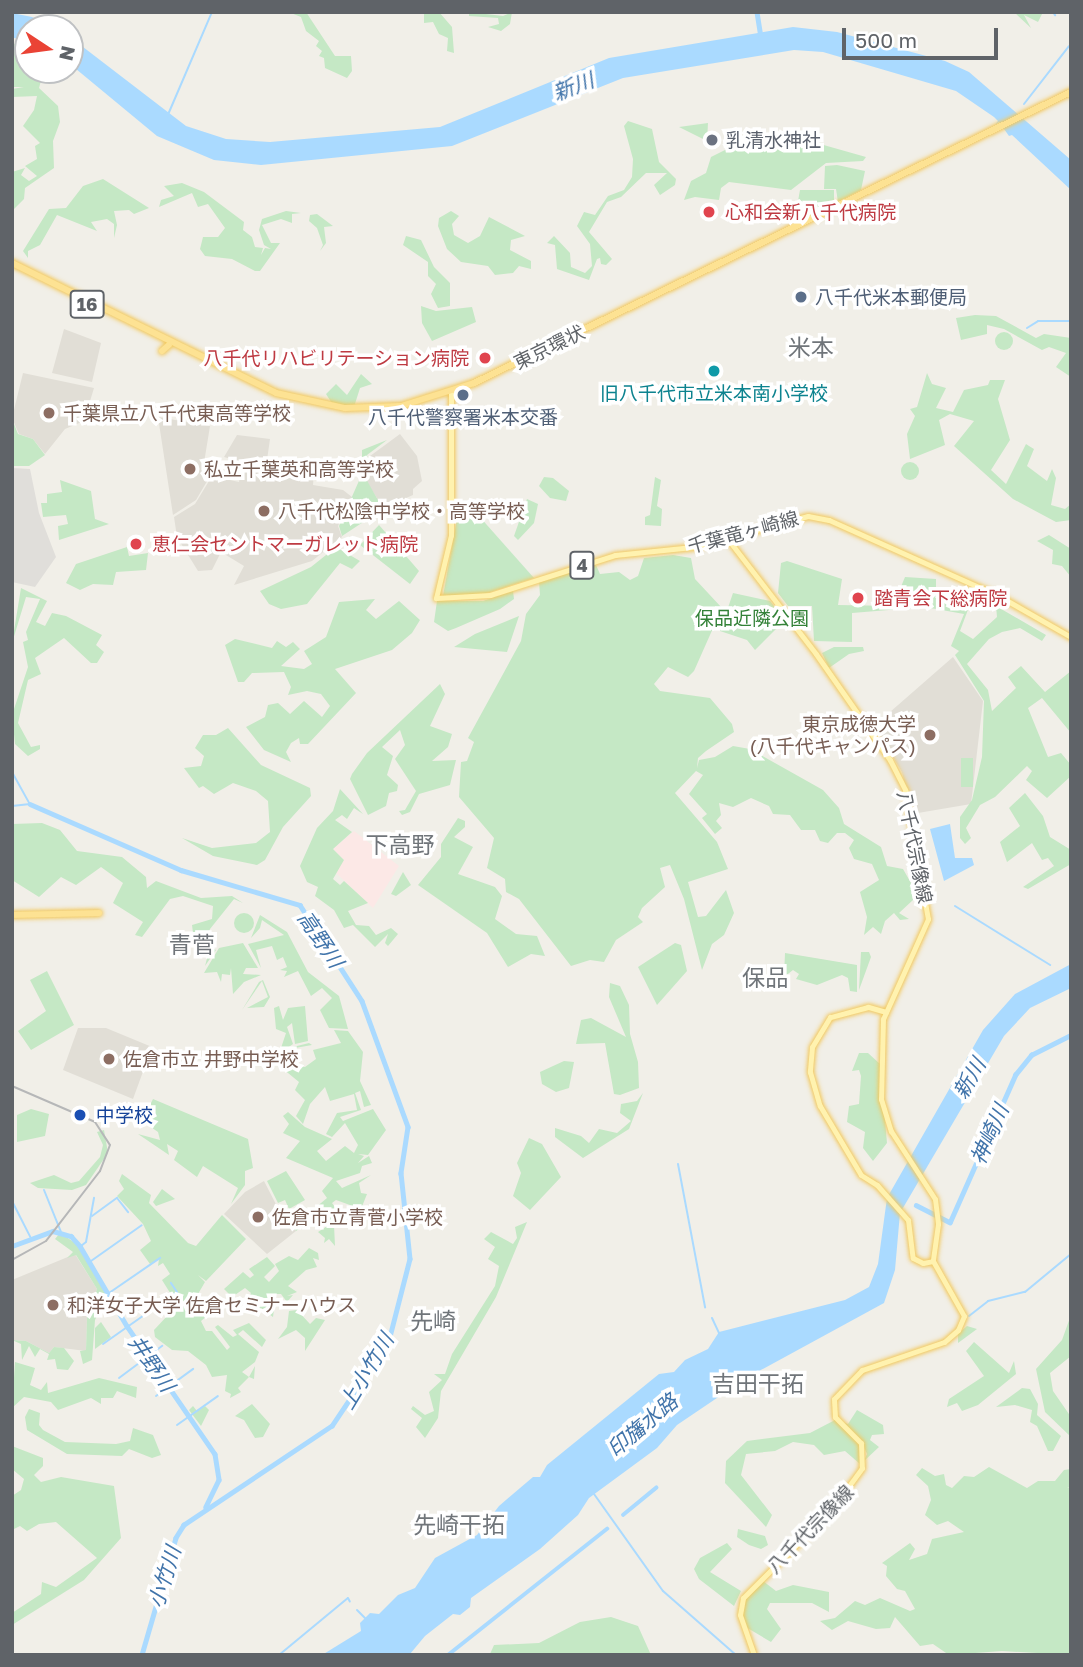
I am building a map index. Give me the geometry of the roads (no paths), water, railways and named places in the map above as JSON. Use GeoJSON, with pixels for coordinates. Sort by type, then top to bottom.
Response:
{"type":"FeatureCollection","features":[{"type":"Feature","properties":{"kind":"highway","name":"東京環状"},"geometry":{"type":"LineString","coordinates":[[12,265],[268,393],[322,408],[389,411],[451,395],[1071,94]]}},
{"type":"Feature","properties":{"kind":"highway","name":"東京環状"},"geometry":{"type":"LineString","coordinates":[[12,265],[290,398],[374,409],[451,395]]}},
{"type":"Feature","properties":{"kind":"highway"},"geometry":{"type":"LineString","coordinates":[[162,351],[169,345]]}},
{"type":"Feature","properties":{"kind":"highway"},"geometry":{"type":"LineString","coordinates":[[12,915],[99,913]]}},
{"type":"Feature","properties":{"kind":"main road","name":"千葉竜ヶ崎線"},"geometry":{"type":"LineString","coordinates":[[451,395],[451,535],[436,598],[490,595],[615,555],[686,548],[797,516],[822,518],[1018,605],[1071,637]]}},
{"type":"Feature","properties":{"kind":"main road","name":"八千代宗像線"},"geometry":{"type":"LineString","coordinates":[[727,538],[824,664],[891,760],[905,790],[928,919],[886,1012],[868,1007],[831,1016],[816,1038],[809,1065],[820,1105],[845,1142],[858,1170],[884,1192],[904,1215],[911,1230],[913,1258],[923,1263],[933,1261],[962,1309],[963,1322],[936,1346],[859,1372],[834,1399],[835,1417],[861,1443],[862,1468],[831,1509],[743,1598],[740,1615],[754,1655]]}},
{"type":"Feature","properties":{"kind":"main road"},"geometry":{"type":"LineString","coordinates":[[886,1012],[880,1038],[882,1106],[907,1155],[925,1180],[938,1218],[933,1261]]}},
{"type":"Feature","properties":{"kind":"water"},"geometry":{"type":"Polygon","coordinates":[[[12,13],[17,14],[14,14],[14,38],[12,13]]]}},
{"type":"Feature","properties":{"kind":"water","name":"新川"},"geometry":{"type":"Polygon","coordinates":[[[793,27],[837,32],[945,61],[969,72],[1071,160],[1071,190],[1012,135],[1009,136],[999,122],[995,125],[998,121],[994,117],[956,91],[823,52],[794,50],[623,78],[452,146],[261,165],[214,160],[157,136],[84,76],[84,48],[186,126],[226,139],[270,142],[440,127],[609,58],[793,27]]]}},
{"type":"Feature","properties":{"kind":"water"},"geometry":{"type":"Polygon","coordinates":[[[950,824],[955,858],[972,858],[974,865],[944,881],[930,829],[950,824]]]}},
{"type":"Feature","properties":{"kind":"water"},"geometry":{"type":"Polygon","coordinates":[[[1071,964],[1071,988],[1030,1008],[1004,1036],[900,1213],[895,1270],[884,1303],[748,1377],[677,1425],[657,1448],[589,1498],[578,1515],[540,1549],[471,1598],[470,1607],[460,1615],[453,1614],[425,1636],[410,1654],[322,1655],[361,1631],[360,1623],[370,1613],[379,1614],[398,1595],[415,1588],[435,1558],[477,1535],[499,1506],[533,1477],[540,1477],[547,1465],[659,1374],[674,1372],[685,1360],[708,1349],[719,1332],[845,1300],[869,1287],[878,1264],[887,1198],[983,1030],[1015,994],[1071,964]]]}},
{"type":"Feature","properties":{"kind":"waterway"},"geometry":{"type":"LineString","coordinates":[[167,117],[212,12]]}},
{"type":"Feature","properties":{"kind":"waterway"},"geometry":{"type":"LineString","coordinates":[[757,12],[761,36]]}},
{"type":"Feature","properties":{"kind":"waterway"},"geometry":{"type":"LineString","coordinates":[[1024,104],[1069,46]]}},
{"type":"Feature","properties":{"kind":"waterway"},"geometry":{"type":"LineString","coordinates":[[1027,328],[1038,321],[1071,321]]}},
{"type":"Feature","properties":{"kind":"waterway"},"geometry":{"type":"LineString","coordinates":[[12,772],[30,804],[12,806]]}},
{"type":"Feature","properties":{"kind":"waterway","name":"上小竹川"},"geometry":{"type":"LineString","coordinates":[[30,804],[181,870],[300,905],[362,1001],[408,1127],[401,1173],[410,1259],[389,1341],[332,1426],[184,1525],[176,1538],[142,1655]]}},
{"type":"Feature","properties":{"kind":"waterway"},"geometry":{"type":"LineString","coordinates":[[955,906],[1050,965]]}},
{"type":"Feature","properties":{"kind":"waterway","name":"神崎川"},"geometry":{"type":"LineString","coordinates":[[916,1205],[950,1222],[1015,1075],[1031,1055],[1071,1035]]}},
{"type":"Feature","properties":{"kind":"waterway"},"geometry":{"type":"LineString","coordinates":[[678,1164],[705,1307]]}},
{"type":"Feature","properties":{"kind":"waterway"},"geometry":{"type":"LineString","coordinates":[[44,1190],[61,1232]]}},
{"type":"Feature","properties":{"kind":"waterway"},"geometry":{"type":"LineString","coordinates":[[81,1246],[86,1242],[94,1198]]}},
{"type":"Feature","properties":{"kind":"waterway"},"geometry":{"type":"LineString","coordinates":[[92,1216],[117,1198],[128,1212]]}},
{"type":"Feature","properties":{"kind":"waterway"},"geometry":{"type":"LineString","coordinates":[[13,1203],[30,1237]]}},
{"type":"Feature","properties":{"kind":"waterway"},"geometry":{"type":"LineString","coordinates":[[91,1261],[142,1225]]}},
{"type":"Feature","properties":{"kind":"waterway","name":"井野川"},"geometry":{"type":"LineString","coordinates":[[12,1246],[53,1231],[71,1236],[80,1246],[127,1326],[215,1454],[219,1480],[206,1507]]}},
{"type":"Feature","properties":{"kind":"waterway"},"geometry":{"type":"LineString","coordinates":[[969,1316],[988,1301],[1025,1292],[1071,1254]]}},
{"type":"Feature","properties":{"kind":"waterway"},"geometry":{"type":"LineString","coordinates":[[109,1293],[160,1258]]}},
{"type":"Feature","properties":{"kind":"waterway"},"geometry":{"type":"LineString","coordinates":[[103,1344],[177,1292],[171,1283]]}},
{"type":"Feature","properties":{"kind":"waterway"},"geometry":{"type":"LineString","coordinates":[[712,1318],[719,1333]]}},
{"type":"Feature","properties":{"kind":"waterway"},"geometry":{"type":"LineString","coordinates":[[119,1378],[162,1346]]}},
{"type":"Feature","properties":{"kind":"waterway"},"geometry":{"type":"LineString","coordinates":[[156,1396],[193,1369]]}},
{"type":"Feature","properties":{"kind":"waterway"},"geometry":{"type":"LineString","coordinates":[[177,1425],[218,1396]]}},
{"type":"Feature","properties":{"kind":"waterway"},"geometry":{"type":"LineString","coordinates":[[623,1515],[656,1488]]}},
{"type":"Feature","properties":{"kind":"waterway"},"geometry":{"type":"LineString","coordinates":[[594,1494],[663,1591],[736,1655]]}},
{"type":"Feature","properties":{"kind":"waterway"},"geometry":{"type":"LineString","coordinates":[[448,1655],[607,1529]]}},
{"type":"Feature","properties":{"kind":"waterway"},"geometry":{"type":"LineString","coordinates":[[279,1655],[348,1598],[350,1602]]}},
{"type":"Feature","properties":{"kind":"waterway"},"geometry":{"type":"LineString","coordinates":[[357,1610],[366,1619]]}},
{"type":"Feature","properties":{"kind":"tram line"},"geometry":{"type":"LineString","coordinates":[[12,1086],[95,1122],[110,1145],[100,1171],[46,1241],[12,1260]]}},
{"type":"Feature","properties":{"kind":"place","name":"乳清水神社"},"geometry":{"type":"Point","coordinates":[712,140]}},
{"type":"Feature","properties":{"kind":"place","name":"心和会新八千代病院"},"geometry":{"type":"Point","coordinates":[709,212]}},
{"type":"Feature","properties":{"kind":"place","name":"八千代米本郵便局"},"geometry":{"type":"Point","coordinates":[801,297]}},
{"type":"Feature","properties":{"kind":"place","name":"八千代リハビリテーション病院"},"geometry":{"type":"Point","coordinates":[485,358]}},
{"type":"Feature","properties":{"kind":"place","name":"旧八千代市立米本南小学校"},"geometry":{"type":"Point","coordinates":[714,371]}},
{"type":"Feature","properties":{"kind":"place","name":"八千代警察署米本交番"},"geometry":{"type":"Point","coordinates":[463,395]}},
{"type":"Feature","properties":{"kind":"place","name":"千葉県立八千代東高等学校"},"geometry":{"type":"Point","coordinates":[49,413]}},
{"type":"Feature","properties":{"kind":"place","name":"私立千葉英和高等学校"},"geometry":{"type":"Point","coordinates":[190,469]}},
{"type":"Feature","properties":{"kind":"place","name":"八千代松陰中学校・高等学校"},"geometry":{"type":"Point","coordinates":[264,511]}},
{"type":"Feature","properties":{"kind":"place","name":"恵仁会セントマーガレット病院"},"geometry":{"type":"Point","coordinates":[136,544]}},
{"type":"Feature","properties":{"kind":"place","name":"踏青会下総病院"},"geometry":{"type":"Point","coordinates":[858,598]}},
{"type":"Feature","properties":{"kind":"place","name":"東京成徳大学 (八千代キャンパス)"},"geometry":{"type":"Point","coordinates":[930,735]}},
{"type":"Feature","properties":{"kind":"place","name":"佐倉市立 井野中学校"},"geometry":{"type":"Point","coordinates":[109,1059]}},
{"type":"Feature","properties":{"kind":"place","name":"中学校"},"geometry":{"type":"Point","coordinates":[80,1115]}},
{"type":"Feature","properties":{"kind":"place","name":"佐倉市立青菅小学校"},"geometry":{"type":"Point","coordinates":[258,1217]}},
{"type":"Feature","properties":{"kind":"place","name":"和洋女子大学 佐倉セミナーハウス"},"geometry":{"type":"Point","coordinates":[53,1305]}},
{"type":"Feature","properties":{"kind":"district","name":"米本"},"geometry":{"type":"Point","coordinates":[811,347]}},
{"type":"Feature","properties":{"kind":"district","name":"下高野"},"geometry":{"type":"Point","coordinates":[400,844]}},
{"type":"Feature","properties":{"kind":"district","name":"青菅"},"geometry":{"type":"Point","coordinates":[192,944]}},
{"type":"Feature","properties":{"kind":"district","name":"保品"},"geometry":{"type":"Point","coordinates":[765,977]}},
{"type":"Feature","properties":{"kind":"district","name":"先崎"},"geometry":{"type":"Point","coordinates":[433,1320]}},
{"type":"Feature","properties":{"kind":"district","name":"吉田干拓"},"geometry":{"type":"Point","coordinates":[758,1383]}},
{"type":"Feature","properties":{"kind":"district","name":"先崎干拓"},"geometry":{"type":"Point","coordinates":[459,1524]}},
{"type":"Feature","properties":{"kind":"park label","name":"保品近隣公園"},"geometry":{"type":"Point","coordinates":[752,618]}},
{"type":"Feature","properties":{"kind":"water label","name":"高野川"},"geometry":{"type":"Point","coordinates":[321,939]}},
{"type":"Feature","properties":{"kind":"water label","name":"印旛水路"},"geometry":{"type":"Point","coordinates":[642,1425]}},
{"type":"Feature","properties":{"kind":"water label","name":"小竹川"},"geometry":{"type":"Point","coordinates":[164,1577]}}]}
